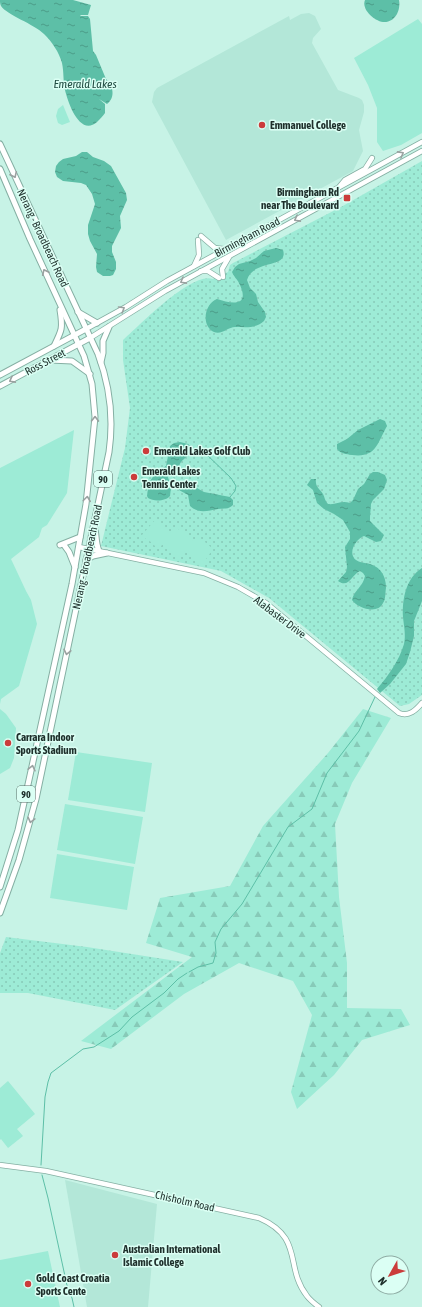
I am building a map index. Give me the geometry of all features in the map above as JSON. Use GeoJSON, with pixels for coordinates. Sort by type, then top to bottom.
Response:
{"type":"FeatureCollection","features":[{"type":"Feature","properties":{"kind":"main road","name":"Nerang - Broadbeach Road"},"geometry":{"type":"LineString","coordinates":[[0,144],[101,362],[109,388],[112,410],[109,452],[36,798],[19,860],[0,914]]}},
{"type":"Feature","properties":{"kind":"main road","name":"Nerang - Broadbeach Road"},"geometry":{"type":"LineString","coordinates":[[0,169],[30,240],[79,344],[90,374],[95,402],[95,423],[86,504],[79,547],[18,830],[0,887]]}},
{"type":"Feature","properties":{"kind":"main road"},"geometry":{"type":"LineString","coordinates":[[53,347],[60,336],[62,329],[60,304]]}},
{"type":"Feature","properties":{"kind":"main road"},"geometry":{"type":"LineString","coordinates":[[78,312],[98,323]]}},
{"type":"Feature","properties":{"kind":"main road"},"geometry":{"type":"LineString","coordinates":[[101,362],[104,341],[109,327]]}},
{"type":"Feature","properties":{"kind":"main road","name":"Birmingham Road"},"geometry":{"type":"LineString","coordinates":[[75,336],[86,329]]}},
{"type":"Feature","properties":{"kind":"main road","name":"Ross Street"},"geometry":{"type":"LineString","coordinates":[[0,375],[75,336]]}},
{"type":"Feature","properties":{"kind":"main road","name":"Ross Street"},"geometry":{"type":"LineString","coordinates":[[0,386],[90,338]]}},
{"type":"Feature","properties":{"kind":"main road"},"geometry":{"type":"LineString","coordinates":[[50,360],[72,361],[90,374]]}},
{"type":"Feature","properties":{"kind":"main road"},"geometry":{"type":"LineString","coordinates":[[94,524],[96,544],[99,551]]}},
{"type":"Feature","properties":{"kind":"main road"},"geometry":{"type":"LineString","coordinates":[[75,567],[69,552],[62,545],[80,537]]}},
{"type":"Feature","properties":{"kind":"main road"},"geometry":{"type":"LineString","coordinates":[[86,560],[93,556],[107,553]]}},
{"type":"Feature","properties":{"kind":"street","name":"Birmingham Road"},"geometry":{"type":"LineString","coordinates":[[86,329],[194,266],[422,142]]}},
{"type":"Feature","properties":{"kind":"street","name":"Birmingham Road"},"geometry":{"type":"LineString","coordinates":[[90,338],[148,301],[201,270],[422,151]]}},
{"type":"Feature","properties":{"kind":"street"},"geometry":{"type":"LineString","coordinates":[[339,188],[345,180],[364,169],[372,158]]}},
{"type":"Feature","properties":{"kind":"street"},"geometry":{"type":"LineString","coordinates":[[194,266],[199,255],[199,238],[214,248],[225,249]]}},
{"type":"Feature","properties":{"kind":"street"},"geometry":{"type":"LineString","coordinates":[[201,270],[208,271],[221,278],[222,269],[230,255]]}},
{"type":"Feature","properties":{"kind":"street","name":"Alabaster Drive"},"geometry":{"type":"LineString","coordinates":[[79,547],[204,574],[238,588],[266,603],[399,713],[407,714],[414,712],[422,703]]}},
{"type":"Feature","properties":{"kind":"street","name":"Chisholm Road"},"geometry":{"type":"LineString","coordinates":[[0,1165],[46,1170],[206,1205],[270,1222],[280,1230],[287,1241],[303,1289],[307,1297],[318,1307]]}},
{"type":"Feature","properties":{"kind":"shaded area","name":"Emmanuel College"},"geometry":{"type":"Polygon","coordinates":[[[309,13],[315,16],[321,29],[313,38],[312,43],[338,90],[359,98],[362,100],[364,105],[364,112],[359,130],[363,151],[353,171],[226,240],[152,102],[154,92],[157,88],[289,16],[290,20],[301,14],[309,13]]]}},
{"type":"Feature","properties":{"kind":"shaded area","name":"Australian International Islamic College"},"geometry":{"type":"Polygon","coordinates":[[[65,1180],[157,1204],[148,1307],[87,1307],[65,1180]]]}},
{"type":"Feature","properties":{"kind":"green space"},"geometry":{"type":"Polygon","coordinates":[[[418,19],[422,24],[422,133],[401,145],[383,151],[377,142],[377,108],[368,85],[354,58],[418,19]]]}},
{"type":"Feature","properties":{"kind":"green space"},"geometry":{"type":"Polygon","coordinates":[[[63,105],[70,122],[62,125],[58,123],[56,116],[58,109],[63,105]]]}},
{"type":"Feature","properties":{"kind":"green space","name":"Emerald Lakes Golf Club"},"geometry":{"type":"Polygon","coordinates":[[[422,161],[422,695],[409,704],[400,706],[269,598],[221,571],[101,546],[125,448],[130,408],[123,360],[123,340],[166,301],[192,283],[204,279],[213,279],[228,272],[230,265],[233,263],[341,207],[422,161]]]}},
{"type":"Feature","properties":{"kind":"green space"},"geometry":{"type":"Polygon","coordinates":[[[74,430],[67,493],[47,525],[42,528],[39,537],[11,559],[31,600],[37,624],[19,686],[1,699],[0,704],[0,468],[74,430]]]}},
{"type":"Feature","properties":{"kind":"green space"},"geometry":{"type":"Polygon","coordinates":[[[155,520],[157,520],[171,533],[177,528],[193,541],[198,536],[213,549],[202,565],[200,565],[185,551],[178,557],[163,544],[158,549],[143,537],[142,535],[155,520]]]}},
{"type":"Feature","properties":{"kind":"green space","name":"Carrara Indoor Sports Stadium"},"geometry":{"type":"Polygon","coordinates":[[[0,709],[6,714],[16,728],[14,758],[10,768],[0,774],[0,709]]]}},
{"type":"Feature","properties":{"kind":"green space"},"geometry":{"type":"Polygon","coordinates":[[[363,709],[391,718],[352,783],[335,824],[339,897],[347,963],[347,1008],[401,1009],[410,1025],[362,1040],[334,1075],[297,1109],[291,1092],[312,1015],[293,981],[239,963],[184,994],[111,1049],[81,1041],[192,957],[146,943],[160,898],[230,886],[263,826],[328,753],[363,709]]]}},
{"type":"Feature","properties":{"kind":"green space"},"geometry":{"type":"Polygon","coordinates":[[[76,752],[152,763],[145,812],[68,800],[76,752]]]}},
{"type":"Feature","properties":{"kind":"green space"},"geometry":{"type":"Polygon","coordinates":[[[65,804],[143,817],[135,864],[57,850],[65,804]]]}},
{"type":"Feature","properties":{"kind":"green space"},"geometry":{"type":"Polygon","coordinates":[[[57,854],[134,867],[127,910],[50,898],[57,854]]]}},
{"type":"Feature","properties":{"kind":"green space"},"geometry":{"type":"Polygon","coordinates":[[[6,937],[87,947],[183,962],[115,1010],[28,993],[0,993],[0,953],[6,937]]]}},
{"type":"Feature","properties":{"kind":"green space"},"geometry":{"type":"Polygon","coordinates":[[[8,1081],[35,1114],[17,1129],[23,1136],[8,1148],[1,1139],[0,1140],[0,1088],[8,1081]]]}},
{"type":"Feature","properties":{"kind":"green space","name":"Gold Coast Croatia Sports Cente"},"geometry":{"type":"Polygon","coordinates":[[[48,1251],[60,1307],[0,1307],[0,1260],[48,1251]]]}},
{"type":"Feature","properties":{"kind":"water","name":"Emerald Lakes"},"geometry":{"type":"Polygon","coordinates":[[[0,0],[73,0],[91,5],[88,15],[80,16],[88,16],[90,19],[93,51],[106,79],[112,88],[112,98],[107,104],[99,99],[105,104],[105,113],[97,122],[91,125],[85,125],[80,122],[72,110],[65,90],[61,59],[50,40],[40,30],[4,9],[0,4],[0,0]]]}},
{"type":"Feature","properties":{"kind":"water"},"geometry":{"type":"Polygon","coordinates":[[[365,0],[399,0],[398,12],[394,18],[387,22],[379,21],[372,17],[367,11],[364,3],[365,0]]]}},
{"type":"Feature","properties":{"kind":"water"},"geometry":{"type":"Polygon","coordinates":[[[82,152],[87,152],[93,157],[104,161],[111,166],[126,193],[127,200],[120,216],[121,228],[112,246],[116,269],[113,275],[110,276],[103,276],[97,272],[97,254],[88,234],[88,225],[95,204],[92,194],[86,185],[63,181],[57,177],[55,172],[56,166],[63,159],[76,156],[82,152]]]}},
{"type":"Feature","properties":{"kind":"water"},"geometry":{"type":"Polygon","coordinates":[[[276,248],[283,250],[281,260],[256,269],[251,273],[247,280],[250,288],[256,294],[258,302],[265,312],[266,317],[264,321],[261,324],[254,326],[232,327],[217,333],[210,329],[206,320],[209,305],[217,299],[228,302],[238,302],[243,296],[239,283],[232,272],[235,267],[256,258],[264,251],[276,248]]]}},
{"type":"Feature","properties":{"kind":"water"},"geometry":{"type":"Polygon","coordinates":[[[380,419],[385,421],[387,426],[378,444],[371,452],[360,455],[352,455],[342,453],[337,449],[337,444],[347,439],[358,430],[380,419]]]}},
{"type":"Feature","properties":{"kind":"water"},"geometry":{"type":"Polygon","coordinates":[[[180,442],[188,444],[194,449],[181,461],[179,472],[170,472],[167,474],[171,487],[170,496],[166,499],[160,500],[148,498],[149,484],[152,478],[166,466],[170,446],[174,443],[180,442]]]}},
{"type":"Feature","properties":{"kind":"water"},"geometry":{"type":"Polygon","coordinates":[[[373,472],[378,472],[385,475],[387,480],[384,489],[371,504],[370,517],[370,521],[384,535],[381,541],[376,542],[364,536],[358,540],[352,550],[353,557],[357,561],[370,564],[378,568],[385,578],[386,588],[384,601],[377,609],[368,609],[358,606],[352,600],[364,580],[365,576],[363,573],[360,571],[345,583],[338,581],[346,572],[345,547],[350,539],[350,532],[343,520],[317,503],[313,490],[307,485],[311,479],[316,479],[317,486],[328,504],[344,502],[350,503],[358,489],[373,472]]]}},
{"type":"Feature","properties":{"kind":"water"},"geometry":{"type":"Polygon","coordinates":[[[188,483],[204,492],[230,497],[233,500],[233,505],[229,508],[203,511],[193,509],[190,506],[188,495],[179,490],[180,485],[188,483]]]}},
{"type":"Feature","properties":{"kind":"water"},"geometry":{"type":"Polygon","coordinates":[[[422,568],[422,601],[414,621],[414,636],[406,664],[390,684],[380,693],[377,689],[393,668],[404,644],[405,634],[403,603],[406,590],[412,577],[422,568]]]}},
{"type":"Feature","properties":{"kind":"waterway"},"geometry":{"type":"LineString","coordinates":[[194,449],[204,452],[231,478],[236,486],[235,491],[230,497]]}},
{"type":"Feature","properties":{"kind":"waterway"},"geometry":{"type":"LineString","coordinates":[[189,972],[198,967],[213,963],[216,953],[215,942],[221,929],[242,904],[288,827],[312,809],[327,773],[359,731],[375,697]]}},
{"type":"Feature","properties":{"kind":"waterway"},"geometry":{"type":"LineString","coordinates":[[41,1165],[45,1097],[51,1073],[83,1049],[94,1047],[119,1031],[132,1017],[164,993],[178,979],[187,973]]}},
{"type":"Feature","properties":{"kind":"waterway"},"geometry":{"type":"LineString","coordinates":[[42,1175],[68,1290],[74,1307]]}},
{"type":"Feature","properties":{"kind":"place","name":"Emmanuel College"},"geometry":{"type":"Point","coordinates":[262,125]}},
{"type":"Feature","properties":{"kind":"place","name":"Birmingham Rd near The Boulevard"},"geometry":{"type":"Point","coordinates":[347,198]}},
{"type":"Feature","properties":{"kind":"place","name":"Emerald Lakes Golf Club"},"geometry":{"type":"Point","coordinates":[146,451]}},
{"type":"Feature","properties":{"kind":"place","name":"Emerald Lakes Tennis Center"},"geometry":{"type":"Point","coordinates":[134,477]}},
{"type":"Feature","properties":{"kind":"place","name":"Carrara Indoor Sports Stadium"},"geometry":{"type":"Point","coordinates":[8,743]}},
{"type":"Feature","properties":{"kind":"place","name":"Australian International Islamic College"},"geometry":{"type":"Point","coordinates":[115,1255]}},
{"type":"Feature","properties":{"kind":"place","name":"Gold Coast Croatia Sports Cente"},"geometry":{"type":"Point","coordinates":[28,1284]}}]}
